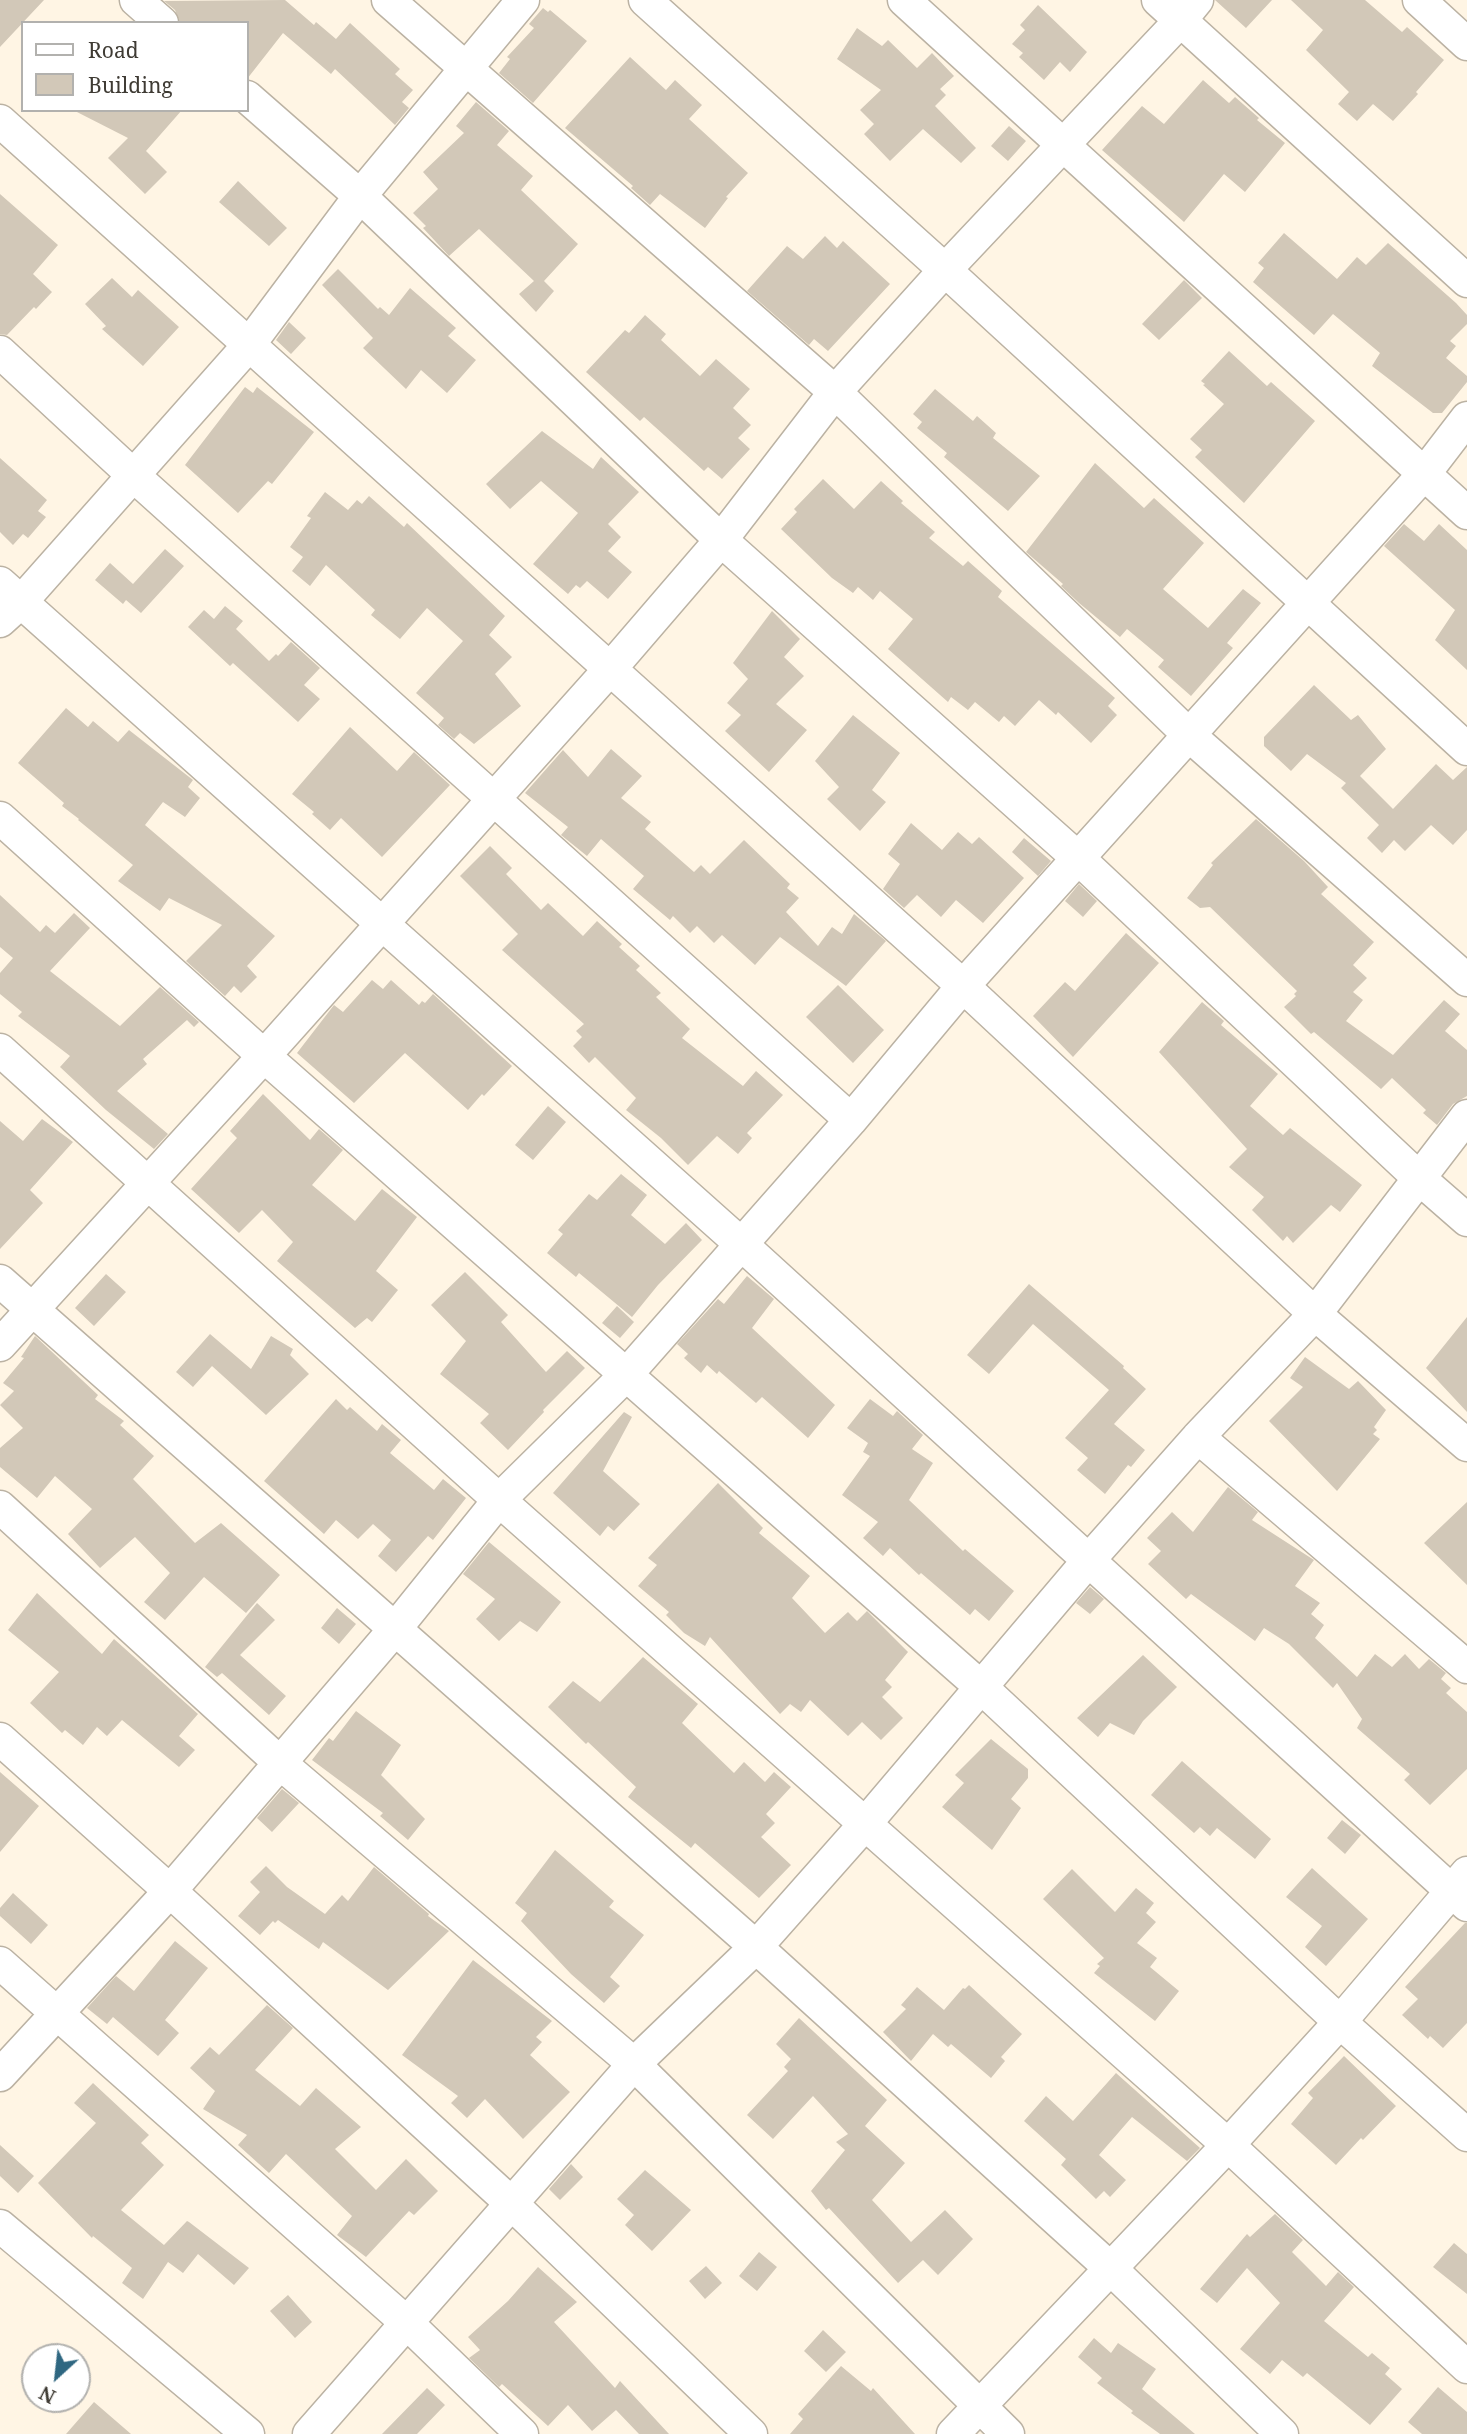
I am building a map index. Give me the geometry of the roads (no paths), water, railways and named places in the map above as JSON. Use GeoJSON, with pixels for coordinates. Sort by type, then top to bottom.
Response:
{"type":"FeatureCollection","features":[{"type":"Feature","properties":{"kind":"street"},"geometry":{"type":"LineString","coordinates":[[136,0],[160,21]]}},
{"type":"Feature","properties":{"kind":"street"},"geometry":{"type":"LineString","coordinates":[[388,0],[835,392],[1190,736],[1467,980]]}},
{"type":"Feature","properties":{"kind":"street"},"geometry":{"type":"LineString","coordinates":[[523,0],[360,196],[248,346],[134,476],[7,602],[383,923],[740,1243],[1088,1561],[1462,1890],[1228,2145],[953,2434]]}},
{"type":"Feature","properties":{"kind":"street"},"geometry":{"type":"LineString","coordinates":[[645,0],[945,270],[1467,749]]}},
{"type":"Feature","properties":{"kind":"street"},"geometry":{"type":"LineString","coordinates":[[904,0],[1467,513]]}},
{"type":"Feature","properties":{"kind":"street"},"geometry":{"type":"LineString","coordinates":[[1419,0],[1467,44]]}},
{"type":"Feature","properties":{"kind":"street"},"geometry":{"type":"LineString","coordinates":[[0,1345],[264,1056],[610,669],[721,540],[835,392],[1062,143],[1178,7],[1467,281]]}},
{"type":"Feature","properties":{"kind":"street"},"geometry":{"type":"LineString","coordinates":[[248,98],[360,196],[721,540],[1079,859],[1467,1220]]}},
{"type":"Feature","properties":{"kind":"street"},"geometry":{"type":"LineString","coordinates":[[0,121],[963,986],[1315,1314],[1467,1445]]}},
{"type":"Feature","properties":{"kind":"street"},"geometry":{"type":"LineString","coordinates":[[0,352],[134,476],[851,1120]]}},
{"type":"Feature","properties":{"kind":"street"},"geometry":{"type":"LineString","coordinates":[[0,2076],[170,1891],[395,1629],[499,1500],[626,1375],[851,1120],[963,986],[1424,474],[1467,418]]}},
{"type":"Feature","properties":{"kind":"street"},"geometry":{"type":"LineString","coordinates":[[0,818],[264,1056],[981,1687],[1340,2022],[1467,2135]]}},
{"type":"Feature","properties":{"kind":"street"},"geometry":{"type":"LineString","coordinates":[[0,1050],[499,1500],[1228,2145],[1467,2367]]}},
{"type":"Feature","properties":{"kind":"street"},"geometry":{"type":"LineString","coordinates":[[309,2434],[634,2064],[755,1947],[865,1824],[1088,1561],[1198,1437],[1315,1314],[1467,1116]]}},
{"type":"Feature","properties":{"kind":"street"},"geometry":{"type":"LineString","coordinates":[[0,1281],[755,1947],[1110,2268],[1282,2434]]}},
{"type":"Feature","properties":{"kind":"street"},"geometry":{"type":"LineString","coordinates":[[1198,1437],[1467,1667]]}},
{"type":"Feature","properties":{"kind":"street"},"geometry":{"type":"LineString","coordinates":[[0,1507],[280,1763],[634,2064],[1008,2434]]}},
{"type":"Feature","properties":{"kind":"street"},"geometry":{"type":"LineString","coordinates":[[0,1740],[170,1891],[511,2203],[751,2434]]}},
{"type":"Feature","properties":{"kind":"street"},"geometry":{"type":"LineString","coordinates":[[0,1963],[407,2323],[522,2434]]}},
{"type":"Feature","properties":{"kind":"street"},"geometry":{"type":"LineString","coordinates":[[0,2226],[247,2434]]}}]}
